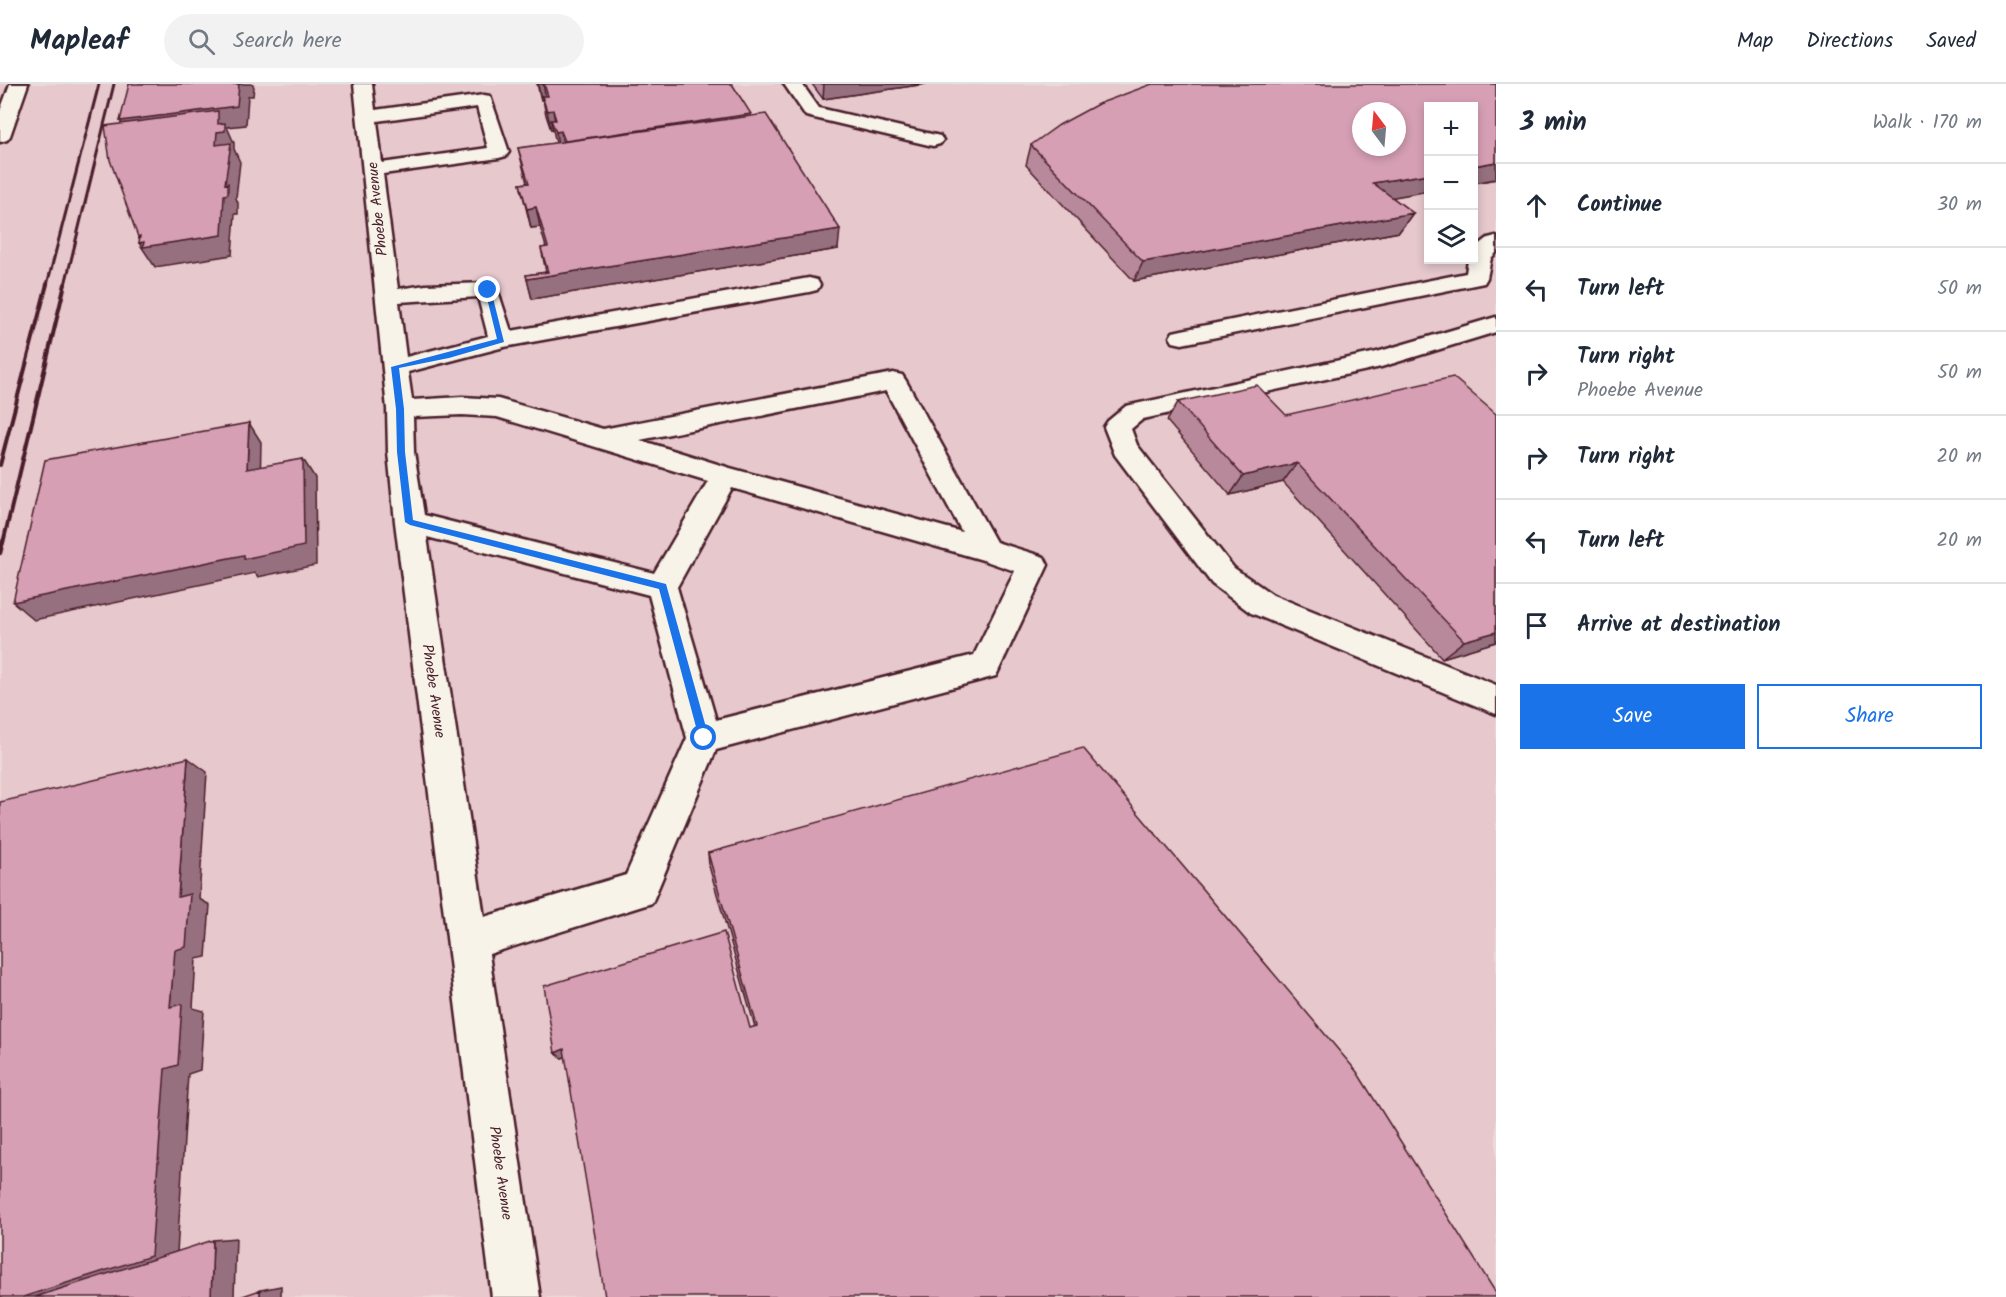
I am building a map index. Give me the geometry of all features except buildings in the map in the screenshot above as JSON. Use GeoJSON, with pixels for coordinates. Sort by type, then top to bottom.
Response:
{"type":"FeatureCollection","features":[{"type":"Feature","properties":{"kind":"street"},"geometry":{"type":"LineString","coordinates":[[0,136],[19,84]]}},
{"type":"Feature","properties":{"kind":"street","name":"Phoebe Avenue"},"geometry":{"type":"LineString","coordinates":[[363,84],[400,409],[401,452],[516,1297]]}},
{"type":"Feature","properties":{"kind":"street"},"geometry":{"type":"LineString","coordinates":[[793,84],[813,112],[933,140]]}},
{"type":"Feature","properties":{"kind":"street"},"geometry":{"type":"LineString","coordinates":[[367,117],[484,100],[499,152],[373,170]]}},
{"type":"Feature","properties":{"kind":"street"},"geometry":{"type":"LineString","coordinates":[[1182,337],[1476,278],[1491,252]]}},
{"type":"Feature","properties":{"kind":"street"},"geometry":{"type":"LineString","coordinates":[[395,367],[501,340],[809,285]]}},
{"type":"Feature","properties":{"kind":"street"},"geometry":{"type":"LineString","coordinates":[[388,297],[426,292],[488,290],[501,340]]}},
{"type":"Feature","properties":{"kind":"street"},"geometry":{"type":"LineString","coordinates":[[1496,324],[1381,359],[1135,412],[1117,427],[1125,448],[1223,576],[1262,604],[1496,700]]}},
{"type":"Feature","properties":{"kind":"street"},"geometry":{"type":"LineString","coordinates":[[603,438],[893,381],[986,550]]}},
{"type":"Feature","properties":{"kind":"street"},"geometry":{"type":"LineString","coordinates":[[400,409],[462,406],[498,408],[1033,565],[985,666],[704,738]]}},
{"type":"Feature","properties":{"kind":"street"},"geometry":{"type":"LineString","coordinates":[[469,941],[639,890],[704,738],[662,587],[725,476]]}},
{"type":"Feature","properties":{"kind":"street"},"geometry":{"type":"LineString","coordinates":[[410,522],[662,587]]}},
{"type":"Feature","properties":{"kind":"shaded area"},"geometry":{"type":"Polygon","coordinates":[[[0,84],[1496,84],[1496,1297],[0,1297],[0,84]]]}},
{"type":"Feature","properties":{"kind":"railway"},"geometry":{"type":"LineString","coordinates":[[47,285],[99,84]]}},
{"type":"Feature","properties":{"kind":"railway"},"geometry":{"type":"LineString","coordinates":[[65,285],[114,84]]}},
{"type":"Feature","properties":{"kind":"railway"},"geometry":{"type":"LineString","coordinates":[[0,465],[47,284]]}},
{"type":"Feature","properties":{"kind":"railway"},"geometry":{"type":"LineString","coordinates":[[3,543],[65,284]]}},
{"type":"Feature","properties":{"kind":"railway"},"geometry":{"type":"LineString","coordinates":[[0,553],[3,541]]}},
{"type":"Feature","properties":{"kind":"route"},"geometry":{"type":"LineString","coordinates":[[488,290],[501,340],[395,367],[400,409],[401,452],[410,522],[662,587],[704,738]]}}]}
